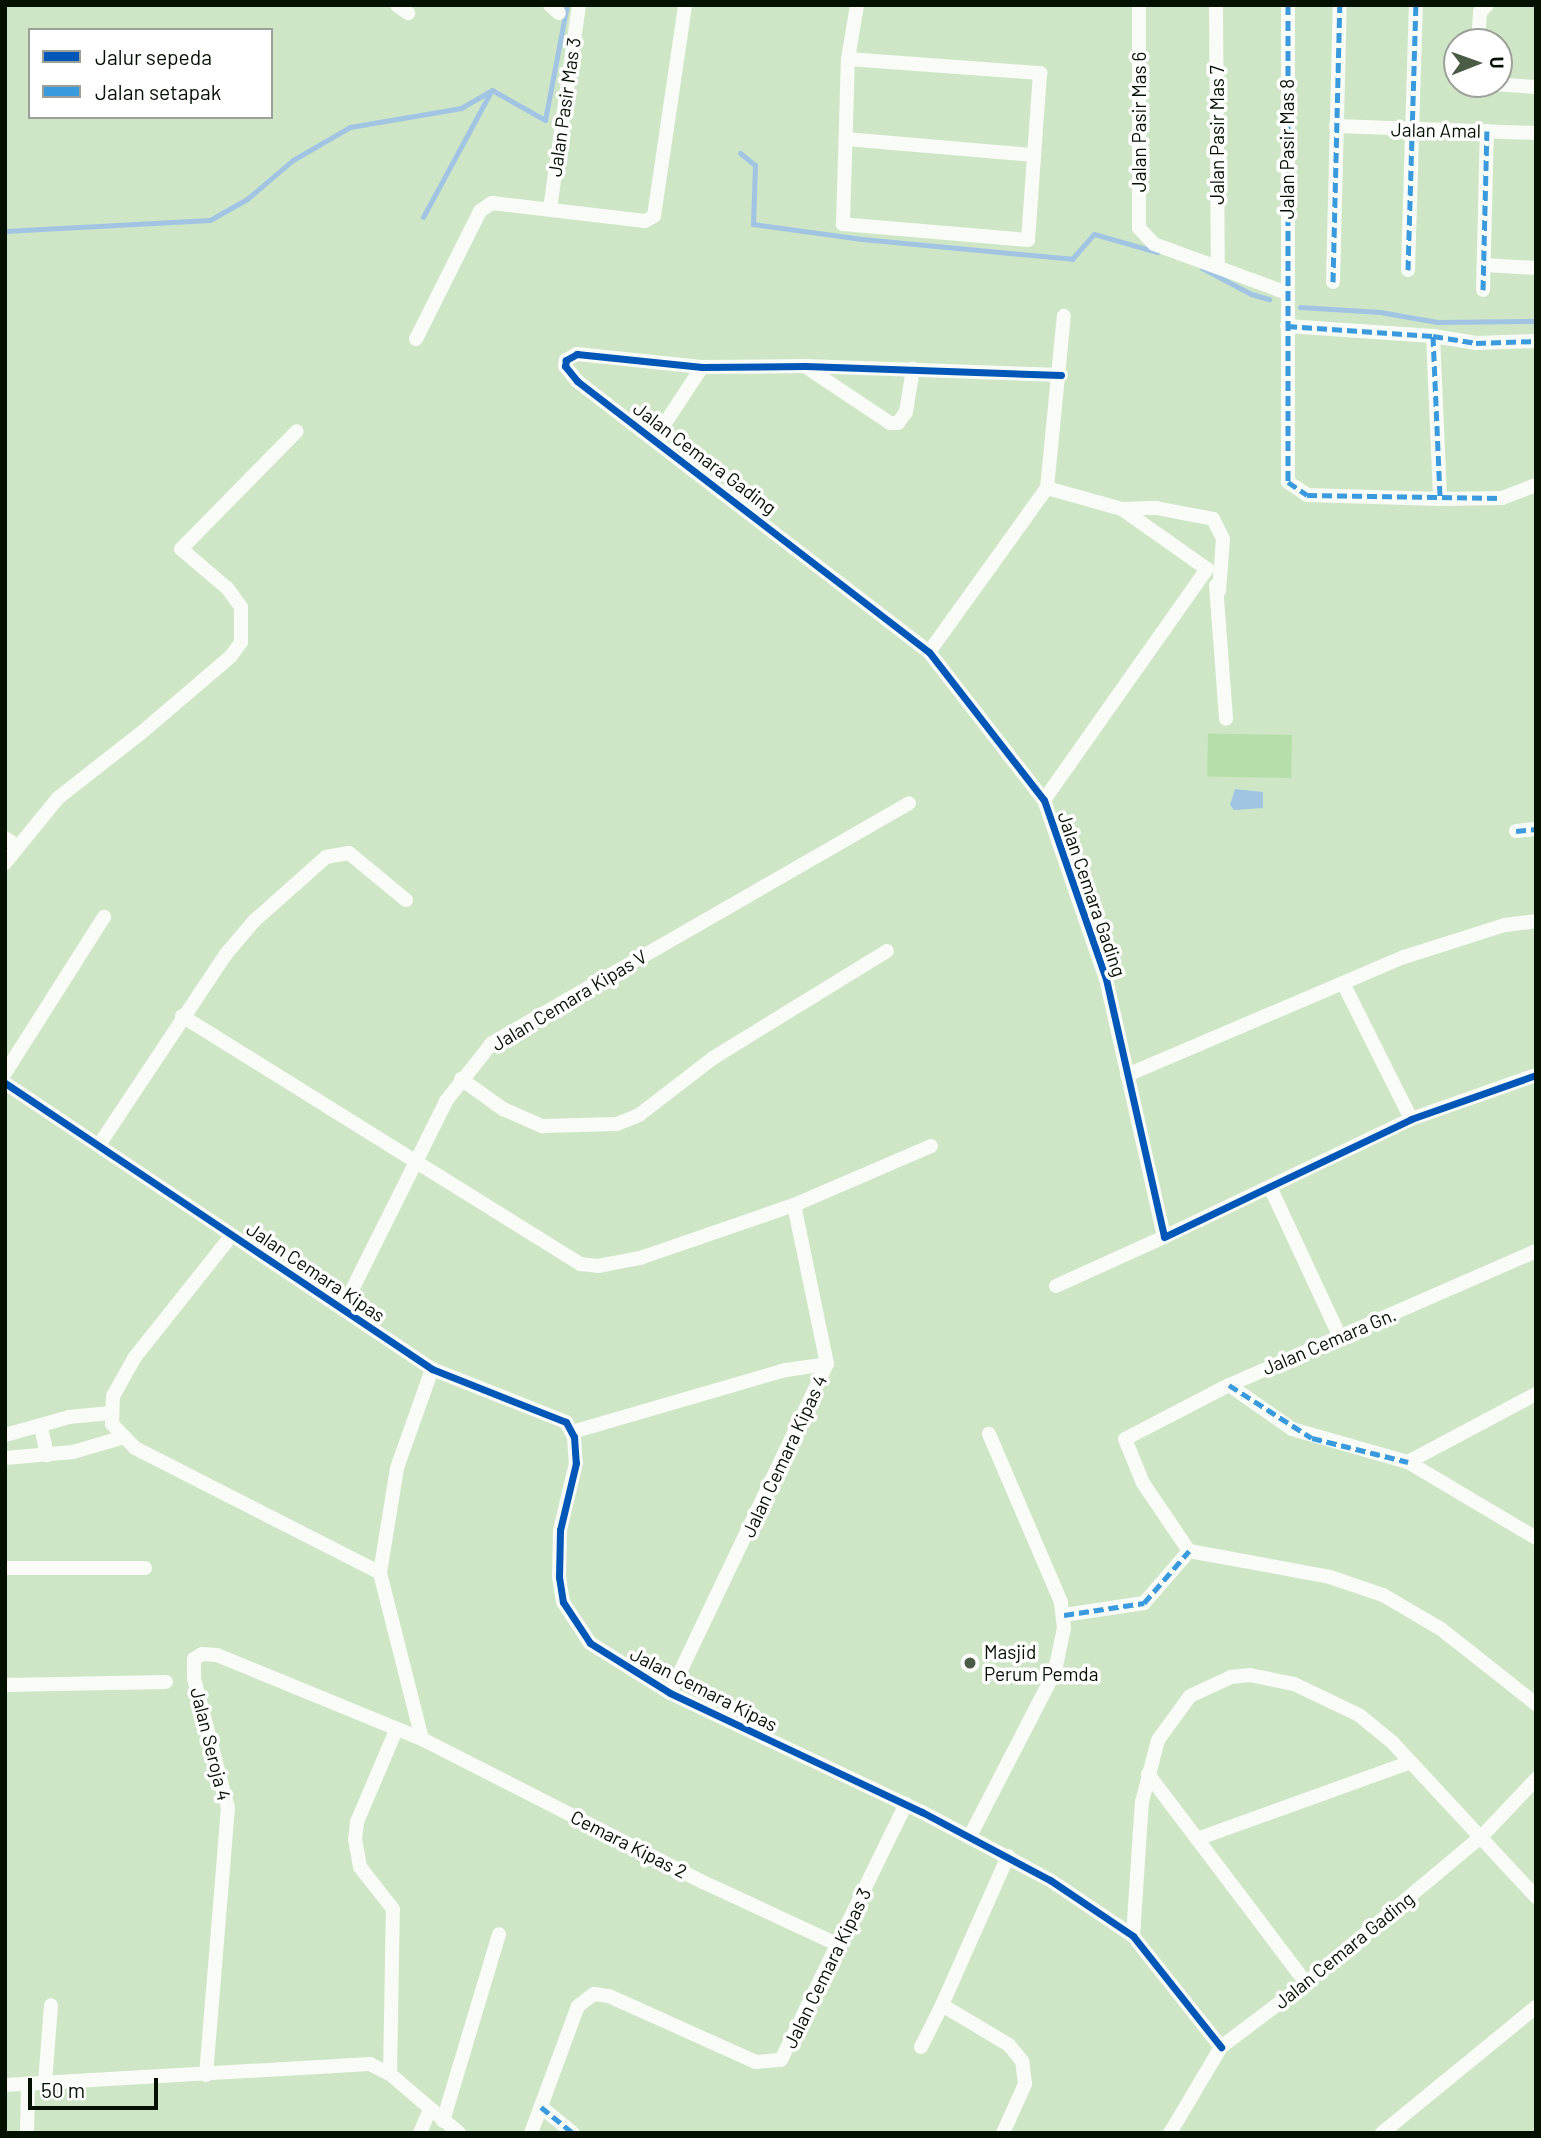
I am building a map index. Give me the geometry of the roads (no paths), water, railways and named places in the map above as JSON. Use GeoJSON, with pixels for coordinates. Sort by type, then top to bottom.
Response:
{"type":"FeatureCollection","features":[{"type":"Feature","properties":{"kind":"street","name":"Jalan Pasir Mas 3"},"geometry":{"type":"LineString","coordinates":[[550,209],[579,5]]}},
{"type":"Feature","properties":{"kind":"street"},"geometry":{"type":"LineString","coordinates":[[416,339],[480,211],[501,201],[645,221],[654,216],[685,5]]}},
{"type":"Feature","properties":{"kind":"street"},"geometry":{"type":"LineString","coordinates":[[848,59],[1040,73],[1028,240],[843,224],[848,59],[857,5]]}},
{"type":"Feature","properties":{"kind":"street","name":"Jalan Pasir Mas 6"},"geometry":{"type":"LineString","coordinates":[[1139,5],[1139,228],[1144,238],[1218,265]]}},
{"type":"Feature","properties":{"kind":"street","name":"Jalan Pasir Mas 7"},"geometry":{"type":"LineString","coordinates":[[1216,5],[1218,265]]}},
{"type":"Feature","properties":{"kind":"street","name":"Jalan Pasir Mas 8"},"geometry":{"type":"LineString","coordinates":[[1287,5],[1289,482],[1307,495],[1440,499]]}},
{"type":"Feature","properties":{"kind":"street"},"geometry":{"type":"LineString","coordinates":[[1333,282],[1340,5]]}},
{"type":"Feature","properties":{"kind":"street"},"geometry":{"type":"LineString","coordinates":[[1408,270],[1415,131],[1416,5]]}},
{"type":"Feature","properties":{"kind":"street"},"geometry":{"type":"LineString","coordinates":[[1479,28],[1480,12],[1487,5]]}},
{"type":"Feature","properties":{"kind":"street"},"geometry":{"type":"LineString","coordinates":[[1513,85],[1536,87]]}},
{"type":"Feature","properties":{"kind":"street","name":"Jalan Amal"},"geometry":{"type":"LineString","coordinates":[[1336,126],[1415,131],[1536,133]]}},
{"type":"Feature","properties":{"kind":"street"},"geometry":{"type":"LineString","coordinates":[[1483,290],[1487,131]]}},
{"type":"Feature","properties":{"kind":"street"},"geometry":{"type":"LineString","coordinates":[[846,139],[1034,155]]}},
{"type":"Feature","properties":{"kind":"street"},"geometry":{"type":"LineString","coordinates":[[1218,265],[1287,293]]}},
{"type":"Feature","properties":{"kind":"street"},"geometry":{"type":"LineString","coordinates":[[1485,265],[1536,268]]}},
{"type":"Feature","properties":{"kind":"street"},"geometry":{"type":"LineString","coordinates":[[929,652],[1047,488],[1061,375],[1064,316]]}},
{"type":"Feature","properties":{"kind":"street"},"geometry":{"type":"LineString","coordinates":[[1287,327],[1433,336],[1476,343],[1536,341]]}},
{"type":"Feature","properties":{"kind":"street"},"geometry":{"type":"LineString","coordinates":[[1433,336],[1440,499],[1502,498],[1536,485]]}},
{"type":"Feature","properties":{"kind":"street","name":"Jalan Cemara Gading"},"geometry":{"type":"LineString","coordinates":[[702,367],[577,354],[566,360],[565,366],[577,381],[929,652],[1044,800],[1098,952],[1164,1237]]}},
{"type":"Feature","properties":{"kind":"street"},"geometry":{"type":"LineString","coordinates":[[654,440],[702,367],[805,366],[1061,375]]}},
{"type":"Feature","properties":{"kind":"street"},"geometry":{"type":"LineString","coordinates":[[805,366],[890,423],[898,423],[906,412],[913,369]]}},
{"type":"Feature","properties":{"kind":"street"},"geometry":{"type":"LineString","coordinates":[[5,863],[11,842],[58,797],[141,733],[231,656],[241,642],[241,607],[227,588],[181,549],[297,431]]}},
{"type":"Feature","properties":{"kind":"street"},"geometry":{"type":"LineString","coordinates":[[1047,488],[1122,509],[1156,508],[1213,520],[1223,539],[1219,591],[1226,719]]}},
{"type":"Feature","properties":{"kind":"street"},"geometry":{"type":"LineString","coordinates":[[1122,509],[1207,569],[1219,591]]}},
{"type":"Feature","properties":{"kind":"street"},"geometry":{"type":"LineString","coordinates":[[1044,800],[1207,569]]}},
{"type":"Feature","properties":{"kind":"street","name":"Jalan Cemara Kipas V"},"geometry":{"type":"LineString","coordinates":[[343,1308],[417,1160],[461,1079],[476,1058],[508,1032],[909,803]]}},
{"type":"Feature","properties":{"kind":"street"},"geometry":{"type":"LineString","coordinates":[[1516,831],[1536,829]]}},
{"type":"Feature","properties":{"kind":"street"},"geometry":{"type":"LineString","coordinates":[[99,1145],[181,1016],[254,922],[334,852],[354,856],[406,900]]}},
{"type":"Feature","properties":{"kind":"street"},"geometry":{"type":"LineString","coordinates":[[5,1073],[104,917]]}},
{"type":"Feature","properties":{"kind":"street"},"geometry":{"type":"LineString","coordinates":[[1127,1075],[1454,939],[1536,921]]}},
{"type":"Feature","properties":{"kind":"street"},"geometry":{"type":"LineString","coordinates":[[461,1079],[503,1110],[542,1126],[617,1124],[639,1115],[713,1058],[887,951]]}},
{"type":"Feature","properties":{"kind":"street"},"geometry":{"type":"LineString","coordinates":[[1343,983],[1411,1119]]}},
{"type":"Feature","properties":{"kind":"street"},"geometry":{"type":"LineString","coordinates":[[181,1016],[417,1160],[580,1264],[598,1266],[640,1258],[794,1205],[931,1146]]}},
{"type":"Feature","properties":{"kind":"street"},"geometry":{"type":"LineString","coordinates":[[1056,1286],[1411,1119],[1536,1075]]}},
{"type":"Feature","properties":{"kind":"street","name":"Jalan Cemara Kipas"},"geometry":{"type":"LineString","coordinates":[[5,1083],[432,1369],[558,1417],[572,1432],[576,1463],[558,1554],[563,1602],[590,1643],[670,1693],[906,1804],[1008,1856],[1133,1936],[1221,2047]]}},
{"type":"Feature","properties":{"kind":"street"},"geometry":{"type":"LineString","coordinates":[[1270,1187],[1340,1337]]}},
{"type":"Feature","properties":{"kind":"street","name":"Jalan Cemara Kipas 4"},"geometry":{"type":"LineString","coordinates":[[670,1693],[827,1364],[794,1205]]}},
{"type":"Feature","properties":{"kind":"street"},"geometry":{"type":"LineString","coordinates":[[232,1235],[156,1326],[113,1396],[110,1413],[121,1437],[380,1573]]}},
{"type":"Feature","properties":{"kind":"street","name":"Jalan Cemara Gn."},"geometry":{"type":"LineString","coordinates":[[1189,1551],[1143,1483],[1125,1438],[1229,1385],[1536,1251]]}},
{"type":"Feature","properties":{"kind":"street"},"geometry":{"type":"LineString","coordinates":[[572,1432],[786,1370],[827,1364]]}},
{"type":"Feature","properties":{"kind":"street"},"geometry":{"type":"LineString","coordinates":[[422,1739],[380,1573],[397,1468],[432,1369]]}},
{"type":"Feature","properties":{"kind":"street"},"geometry":{"type":"LineString","coordinates":[[1229,1385],[1312,1438],[1408,1462],[1536,1538]]}},
{"type":"Feature","properties":{"kind":"street"},"geometry":{"type":"LineString","coordinates":[[1408,1462],[1536,1394]]}},
{"type":"Feature","properties":{"kind":"street"},"geometry":{"type":"LineString","coordinates":[[5,1435],[41,1428],[69,1417],[110,1413]]}},
{"type":"Feature","properties":{"kind":"street"},"geometry":{"type":"LineString","coordinates":[[41,1428],[47,1455]]}},
{"type":"Feature","properties":{"kind":"street"},"geometry":{"type":"LineString","coordinates":[[970,1836],[1055,1671],[1064,1615],[989,1434]]}},
{"type":"Feature","properties":{"kind":"street"},"geometry":{"type":"LineString","coordinates":[[5,1458],[47,1455],[121,1437]]}},
{"type":"Feature","properties":{"kind":"street"},"geometry":{"type":"LineString","coordinates":[[1064,1615],[1144,1603],[1189,1551],[1329,1577],[1383,1595],[1441,1629],[1536,1703]]}},
{"type":"Feature","properties":{"kind":"street"},"geometry":{"type":"LineString","coordinates":[[5,1568],[145,1568]]}},
{"type":"Feature","properties":{"kind":"street","name":"Jalan Seroja 4"},"geometry":{"type":"LineString","coordinates":[[206,2075],[228,1796],[194,1678],[194,1659],[202,1654],[217,1655],[422,1739]]}},
{"type":"Feature","properties":{"kind":"street"},"geometry":{"type":"LineString","coordinates":[[1133,1936],[1136,1863],[1148,1774],[1165,1726],[1190,1696],[1214,1682],[1250,1675],[1294,1684],[1348,1710],[1375,1727],[1482,1836],[1536,1897]]}},
{"type":"Feature","properties":{"kind":"street"},"geometry":{"type":"LineString","coordinates":[[5,1685],[166,1682]]}},
{"type":"Feature","properties":{"kind":"street"},"geometry":{"type":"LineString","coordinates":[[390,2074],[393,1909],[365,1877],[357,1855],[357,1822],[396,1730]]}},
{"type":"Feature","properties":{"kind":"street","name":"Cemara Kipas 2"},"geometry":{"type":"LineString","coordinates":[[422,1739],[703,1882],[839,1945]]}},
{"type":"Feature","properties":{"kind":"street"},"geometry":{"type":"LineString","coordinates":[[1197,1839],[1411,1762]]}},
{"type":"Feature","properties":{"kind":"street"},"geometry":{"type":"LineString","coordinates":[[1148,1774],[1306,1983]]}},
{"type":"Feature","properties":{"kind":"street","name":"Jalan Cemara Gading"},"geometry":{"type":"LineString","coordinates":[[1170,2133],[1221,2047],[1306,1983],[1482,1836],[1536,1779]]}},
{"type":"Feature","properties":{"kind":"street","name":"Jalan Cemara Kipas 3"},"geometry":{"type":"LineString","coordinates":[[531,2133],[585,1997],[609,1996],[756,2062],[776,2063],[787,2054],[906,1804]]}},
{"type":"Feature","properties":{"kind":"street"},"geometry":{"type":"LineString","coordinates":[[921,2048],[1008,1856]]}},
{"type":"Feature","properties":{"kind":"street"},"geometry":{"type":"LineString","coordinates":[[443,2120],[499,1934]]}},
{"type":"Feature","properties":{"kind":"street"},"geometry":{"type":"LineString","coordinates":[[45,2083],[51,2005]]}},
{"type":"Feature","properties":{"kind":"street"},"geometry":{"type":"LineString","coordinates":[[942,2005],[1009,2045],[1023,2061],[1025,2084],[1003,2133]]}},
{"type":"Feature","properties":{"kind":"street"},"geometry":{"type":"LineString","coordinates":[[1382,2133],[1472,2064],[1536,2007]]}},
{"type":"Feature","properties":{"kind":"street"},"geometry":{"type":"LineString","coordinates":[[5,2085],[359,2064],[390,2074],[459,2133]]}},
{"type":"Feature","properties":{"kind":"street"},"geometry":{"type":"LineString","coordinates":[[27,2133],[29,2084]]}},
{"type":"Feature","properties":{"kind":"street"},"geometry":{"type":"LineString","coordinates":[[541,2107],[573,2133]]}},
{"type":"Feature","properties":{"kind":"street"},"geometry":{"type":"LineString","coordinates":[[420,2133],[430,2110]]}},
{"type":"Feature","properties":{"kind":"water"},"geometry":{"type":"Polygon","coordinates":[[[1235,789],[1263,792],[1263,808],[1234,810],[1230,805],[1235,789]]]}},
{"type":"Feature","properties":{"kind":"waterway"},"geometry":{"type":"LineString","coordinates":[[5,231],[210,220],[247,199],[293,160],[350,127],[461,108],[492,90],[545,120],[567,5]]}},
{"type":"Feature","properties":{"kind":"waterway"},"geometry":{"type":"LineString","coordinates":[[423,217],[491,91]]}},
{"type":"Feature","properties":{"kind":"waterway"},"geometry":{"type":"LineString","coordinates":[[740,153],[755,165],[753,224],[862,239],[1072,259],[1094,234],[1157,252]]}},
{"type":"Feature","properties":{"kind":"waterway"},"geometry":{"type":"LineString","coordinates":[[1202,268],[1251,294],[1269,299]]}},
{"type":"Feature","properties":{"kind":"waterway"},"geometry":{"type":"LineString","coordinates":[[1300,307],[1380,312],[1437,322],[1536,321]]}},
{"type":"Feature","properties":{"kind":"place","name":"Masjid Perum Pemda"},"geometry":{"type":"Point","coordinates":[970,1663]}}]}
